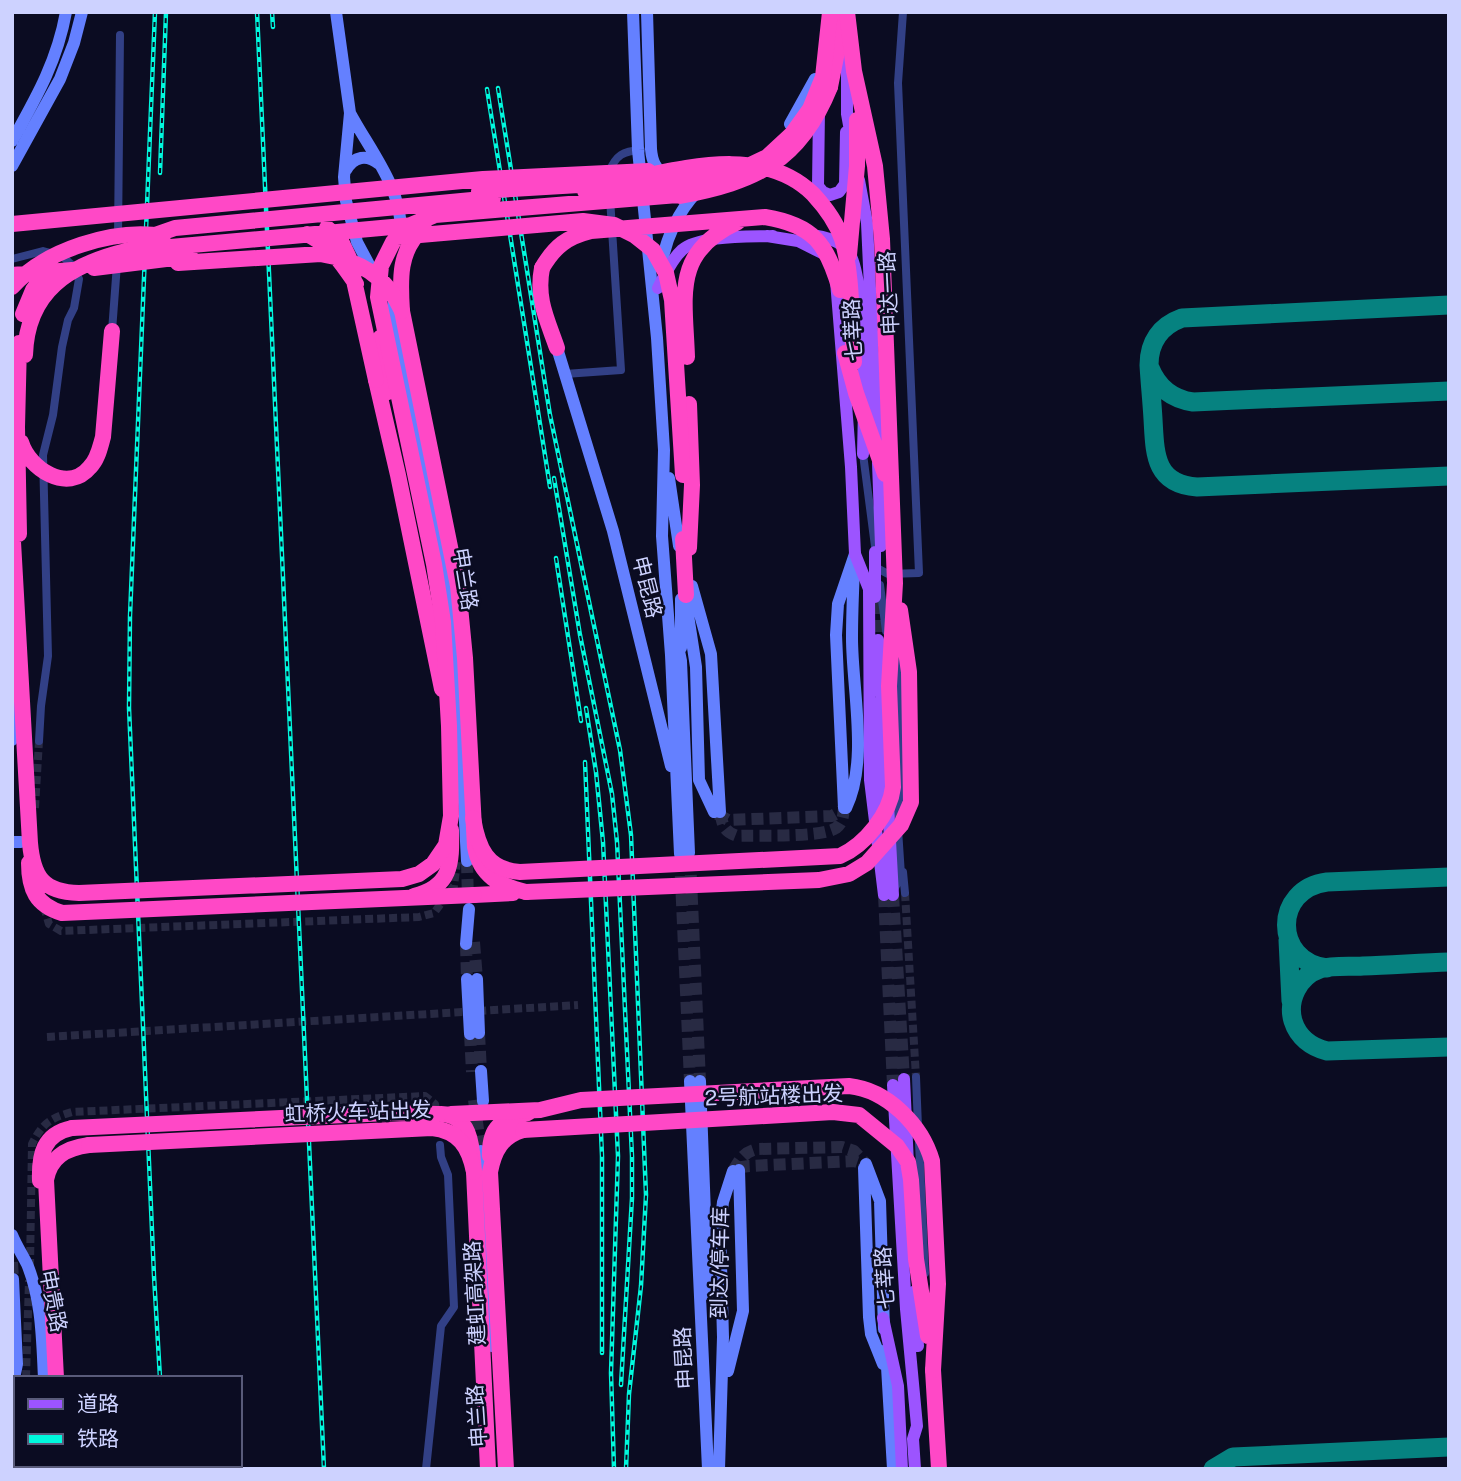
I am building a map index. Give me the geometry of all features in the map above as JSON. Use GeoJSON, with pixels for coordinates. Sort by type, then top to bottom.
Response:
{"type":"FeatureCollection","features":[{"type":"Feature","properties":{"kind":"highway"},"geometry":{"type":"LineString","coordinates":[[12,287],[38,263],[70,249],[104,240],[155,235],[175,228],[727,176],[767,157],[792,134],[810,109],[823,77],[830,12]]}},
{"type":"Feature","properties":{"kind":"highway"},"geometry":{"type":"LineString","coordinates":[[25,355],[26,335],[33,316],[50,288],[62,276],[97,258],[126,251],[611,208],[732,185],[757,174],[782,158],[805,135],[820,113],[830,88],[840,12]]}},
{"type":"Feature","properties":{"kind":"highway"},"geometry":{"type":"LineString","coordinates":[[848,12],[858,134],[848,268]]}},
{"type":"Feature","properties":{"kind":"highway"},"geometry":{"type":"LineString","coordinates":[[70,249],[56,260],[33,290],[23,317],[18,359],[20,503],[17,593],[21,842],[30,886],[45,906],[62,913],[819,880],[849,874],[867,863],[901,825],[911,802],[909,672],[892,502],[880,204],[875,166],[854,71]]}},
{"type":"Feature","properties":{"kind":"highway"},"geometry":{"type":"LineString","coordinates":[[323,214],[408,196],[612,183],[668,171],[721,164],[746,164],[781,172],[801,183],[827,208],[842,238],[848,268],[854,362]]}},
{"type":"Feature","properties":{"kind":"highway"},"geometry":{"type":"LineString","coordinates":[[12,224],[483,179],[668,171]]}},
{"type":"Feature","properties":{"kind":"highway"},"geometry":{"type":"LineString","coordinates":[[770,171],[798,192],[818,213],[834,241],[840,269],[848,368],[881,457],[892,502]]}},
{"type":"Feature","properties":{"kind":"highway"},"geometry":{"type":"LineString","coordinates":[[438,627],[385,379],[378,297],[382,266],[393,243],[411,225],[435,215],[690,194]]}},
{"type":"Feature","properties":{"kind":"highway"},"geometry":{"type":"LineString","coordinates":[[397,309],[399,275],[405,253],[419,232],[453,208],[486,199]]}},
{"type":"Feature","properties":{"kind":"highway"},"geometry":{"type":"LineString","coordinates":[[233,202],[260,202],[287,207],[318,220],[340,239],[349,258],[449,726]]}},
{"type":"Feature","properties":{"kind":"highway"},"geometry":{"type":"LineString","coordinates":[[556,348],[538,286],[542,268],[552,250],[571,236],[591,231],[747,218],[785,220],[804,229],[821,245],[832,262],[840,290]]}},
{"type":"Feature","properties":{"kind":"highway"},"geometry":{"type":"LineString","coordinates":[[689,548],[692,485],[685,290],[688,267],[701,246],[718,231],[747,218]]}},
{"type":"Feature","properties":{"kind":"highway"},"geometry":{"type":"LineString","coordinates":[[126,265],[200,254],[583,221],[614,225],[634,235],[653,250],[666,273],[675,328],[686,595]]}},
{"type":"Feature","properties":{"kind":"highway"},"geometry":{"type":"LineString","coordinates":[[155,235],[175,238],[269,229],[308,234],[336,254],[356,284]]}},
{"type":"Feature","properties":{"kind":"highway"},"geometry":{"type":"LineString","coordinates":[[12,275],[126,265],[321,254],[364,266],[388,287],[397,309],[458,586],[465,658],[476,855],[483,868],[502,886],[526,892]]}},
{"type":"Feature","properties":{"kind":"highway"},"geometry":{"type":"LineString","coordinates":[[378,297],[434,564],[443,622],[449,726],[451,849],[447,873],[430,891],[408,897]]}},
{"type":"Feature","properties":{"kind":"highway"},"geometry":{"type":"LineString","coordinates":[[17,427],[25,455],[48,475],[63,478],[79,476],[90,468],[99,453],[103,437],[112,331]]}},
{"type":"Feature","properties":{"kind":"highway"},"geometry":{"type":"LineString","coordinates":[[368,337],[385,379]]}},
{"type":"Feature","properties":{"kind":"highway"},"geometry":{"type":"LineString","coordinates":[[684,522],[689,548]]}},
{"type":"Feature","properties":{"kind":"highway"},"geometry":{"type":"LineString","coordinates":[[12,524],[17,593]]}},
{"type":"Feature","properties":{"kind":"highway"},"geometry":{"type":"LineString","coordinates":[[473,818],[484,852],[490,861],[507,871],[818,858],[849,852],[877,822],[892,795],[889,686],[898,578]]}},
{"type":"Feature","properties":{"kind":"highway"},"geometry":{"type":"LineString","coordinates":[[21,842],[37,875],[51,887],[70,893],[402,879],[419,874],[433,864],[446,845],[451,816]]}},
{"type":"Feature","properties":{"kind":"highway"},"geometry":{"type":"LineString","coordinates":[[482,1172],[496,1127],[516,1116],[581,1100],[849,1086],[878,1093],[921,1134],[932,1161],[938,1284],[933,1370]]}},
{"type":"Feature","properties":{"kind":"highway"},"geometry":{"type":"LineString","coordinates":[[56,1376],[46,1206],[41,1190],[40,1160],[42,1149],[53,1135],[72,1128],[388,1113],[451,1114],[540,1110]]}},
{"type":"Feature","properties":{"kind":"highway","name":"2号航站楼出发"},"geometry":{"type":"LineString","coordinates":[[523,1130],[833,1112],[859,1115],[897,1146],[908,1162],[916,1259],[933,1370],[939,1469]]}},
{"type":"Feature","properties":{"kind":"highway"},"geometry":{"type":"LineString","coordinates":[[451,1114],[468,1131],[482,1172]]}},
{"type":"Feature","properties":{"kind":"highway","name":"虹桥火车站出发"},"geometry":{"type":"LineString","coordinates":[[46,1206],[46,1180],[50,1165],[70,1148],[432,1128],[442,1129],[458,1137],[482,1172],[488,1469]]}},
{"type":"Feature","properties":{"kind":"highway","name":"建虹高架路"},"geometry":{"type":"LineString","coordinates":[[506,1469],[482,1172],[492,1160],[500,1143],[523,1130]]}},
{"type":"Feature","properties":{"kind":"main road"},"geometry":{"type":"LineString","coordinates":[[12,141],[49,74],[57,53],[66,12]]}},
{"type":"Feature","properties":{"kind":"main road"},"geometry":{"type":"LineString","coordinates":[[12,166],[60,79],[82,12]]}},
{"type":"Feature","properties":{"kind":"main road","name":"申兰路"},"geometry":{"type":"LineString","coordinates":[[336,12],[350,113],[344,177],[350,223],[364,256],[397,309]]}},
{"type":"Feature","properties":{"kind":"main road","name":"申昆路"},"geometry":{"type":"LineString","coordinates":[[633,12],[645,150],[664,450],[662,536],[672,668],[679,840]]}},
{"type":"Feature","properties":{"kind":"main road","name":"申昆路"},"geometry":{"type":"LineString","coordinates":[[645,150],[647,12]]}},
{"type":"Feature","properties":{"kind":"main road","name":"七莘路"},"geometry":{"type":"LineString","coordinates":[[824,12],[818,186],[830,195],[839,192],[845,184],[848,12]]}},
{"type":"Feature","properties":{"kind":"main road"},"geometry":{"type":"LineString","coordinates":[[657,338],[658,288],[662,260],[670,235],[684,207],[700,188],[747,168],[771,148],[795,118],[820,69]]}},
{"type":"Feature","properties":{"kind":"main road","name":"申兰路"},"geometry":{"type":"LineString","coordinates":[[350,113],[398,201],[401,218],[397,309],[449,585],[456,646],[467,861]]}},
{"type":"Feature","properties":{"kind":"main road","name":"七莘路"},"geometry":{"type":"LineString","coordinates":[[847,114],[867,223],[878,550],[875,600],[894,894]]}},
{"type":"Feature","properties":{"kind":"main road"},"geometry":{"type":"LineString","coordinates":[[645,150],[657,170],[672,179],[695,181],[723,177]]}},
{"type":"Feature","properties":{"kind":"main road"},"geometry":{"type":"LineString","coordinates":[[344,177],[353,160],[372,158],[380,164]]}},
{"type":"Feature","properties":{"kind":"main road"},"geometry":{"type":"LineString","coordinates":[[658,288],[672,262],[683,249],[699,241],[794,234],[818,236],[834,241],[848,250],[856,267],[860,287],[863,454]]}},
{"type":"Feature","properties":{"kind":"main road"},"geometry":{"type":"LineString","coordinates":[[767,236],[797,241],[825,254],[839,289],[855,554],[852,638],[856,776],[845,808],[836,635],[838,604],[855,554]]}},
{"type":"Feature","properties":{"kind":"main road"},"geometry":{"type":"LineString","coordinates":[[364,256],[385,260],[395,253],[400,243]]}},
{"type":"Feature","properties":{"kind":"main road","name":"申昆路"},"geometry":{"type":"LineString","coordinates":[[556,348],[613,531],[673,772],[679,840],[685,853],[681,661],[673,613],[666,597]]}},
{"type":"Feature","properties":{"kind":"main road"},"geometry":{"type":"LineString","coordinates":[[12,539],[13,476],[20,455],[24,425],[25,355]]}},
{"type":"Feature","properties":{"kind":"main road"},"geometry":{"type":"LineString","coordinates":[[851,467],[855,417],[854,362]]}},
{"type":"Feature","properties":{"kind":"main road"},"geometry":{"type":"LineString","coordinates":[[855,417],[863,454]]}},
{"type":"Feature","properties":{"kind":"main road","name":"申昆路"},"geometry":{"type":"LineString","coordinates":[[664,450],[679,532],[681,578],[686,595],[696,667],[699,780],[717,812],[711,654],[690,581],[689,548]]}},
{"type":"Feature","properties":{"kind":"main road"},"geometry":{"type":"LineString","coordinates":[[855,554],[869,589],[870,780],[894,894]]}},
{"type":"Feature","properties":{"kind":"main road"},"geometry":{"type":"LineString","coordinates":[[681,578],[681,661]]}},
{"type":"Feature","properties":{"kind":"main road"},"geometry":{"type":"LineString","coordinates":[[878,685],[894,894]]}},
{"type":"Feature","properties":{"kind":"main road"},"geometry":{"type":"LineString","coordinates":[[12,705],[12,740]]}},
{"type":"Feature","properties":{"kind":"main road"},"geometry":{"type":"LineString","coordinates":[[469,909],[470,943]]}},
{"type":"Feature","properties":{"kind":"main road"},"geometry":{"type":"LineString","coordinates":[[472,979],[475,1034]]}},
{"type":"Feature","properties":{"kind":"main road"},"geometry":{"type":"LineString","coordinates":[[477,1071],[478,1100]]}},
{"type":"Feature","properties":{"kind":"main road"},"geometry":{"type":"LineString","coordinates":[[904,1080],[922,1399],[917,1426]]}},
{"type":"Feature","properties":{"kind":"main road","name":"七莘路"},"geometry":{"type":"LineString","coordinates":[[904,1080],[906,1309],[917,1426],[913,1439],[913,1469]]}},
{"type":"Feature","properties":{"kind":"main road","name":"申昆路"},"geometry":{"type":"LineString","coordinates":[[708,1469],[696,1246],[695,1081],[717,1469]]}},
{"type":"Feature","properties":{"kind":"main road","name":"申兰路"},"geometry":{"type":"LineString","coordinates":[[481,1151],[500,1469]]}},
{"type":"Feature","properties":{"kind":"main road"},"geometry":{"type":"LineString","coordinates":[[894,1387],[872,1334],[869,1317],[864,1164],[880,1201],[883,1318],[894,1387],[913,1469]]}},
{"type":"Feature","properties":{"kind":"main road","name":"到达/停车库"},"geometry":{"type":"LineString","coordinates":[[717,1469],[723,1337],[720,1227],[723,1202],[736,1170],[743,1311],[721,1397]]}},
{"type":"Feature","properties":{"kind":"main road","name":"申贵路"},"geometry":{"type":"LineString","coordinates":[[12,1235],[27,1265],[37,1298],[44,1376]]}},
{"type":"Feature","properties":{"kind":"main road","name":"申昆路"},"geometry":{"type":"LineString","coordinates":[[696,1246],[708,1281]]}},
{"type":"Feature","properties":{"kind":"main road","name":"申贵路"},"geometry":{"type":"LineString","coordinates":[[13,1279],[18,1364],[16,1376]]}},
{"type":"Feature","properties":{"kind":"main road"},"geometry":{"type":"LineString","coordinates":[[894,1469],[894,1387],[906,1309]]}},
{"type":"Feature","properties":{"kind":"main road"},"geometry":{"type":"LineString","coordinates":[[900,1416],[902,1469]]}},
{"type":"Feature","properties":{"kind":"street","name":"申达一路"},"geometry":{"type":"LineString","coordinates":[[898,578],[919,573],[898,83],[903,12]]}},
{"type":"Feature","properties":{"kind":"street"},"geometry":{"type":"LineString","coordinates":[[112,331],[117,268],[120,35]]}},
{"type":"Feature","properties":{"kind":"street"},"geometry":{"type":"LineString","coordinates":[[565,374],[621,370],[609,170],[625,150],[645,150]]}},
{"type":"Feature","properties":{"kind":"street"},"geometry":{"type":"LineString","coordinates":[[12,259],[43,251],[62,257],[72,265],[79,279],[62,347],[53,415],[43,455],[48,656],[39,741]]}},
{"type":"Feature","properties":{"kind":"street"},"geometry":{"type":"LineString","coordinates":[[863,454],[878,550],[877,568],[893,660],[902,798],[897,814],[901,874],[894,894]]}},
{"type":"Feature","properties":{"kind":"street"},"geometry":{"type":"LineString","coordinates":[[877,568],[898,578]]}},
{"type":"Feature","properties":{"kind":"street"},"geometry":{"type":"LineString","coordinates":[[898,578],[891,578],[888,583],[897,628],[893,660],[898,777]]}},
{"type":"Feature","properties":{"kind":"street"},"geometry":{"type":"LineString","coordinates":[[894,894],[901,835]]}},
{"type":"Feature","properties":{"kind":"street"},"geometry":{"type":"LineString","coordinates":[[904,1080],[933,1469]]}},
{"type":"Feature","properties":{"kind":"street"},"geometry":{"type":"LineString","coordinates":[[426,1469],[442,1326],[454,1307],[448,1175],[441,1157],[440,1145]]}},
{"type":"Feature","properties":{"kind":"taxiway"},"geometry":{"type":"LineString","coordinates":[[1449,305],[1182,318],[1168,325],[1157,336],[1151,349],[1149,365],[1156,455],[1165,473],[1183,485],[1197,487],[1449,476]]}},
{"type":"Feature","properties":{"kind":"taxiway"},"geometry":{"type":"LineString","coordinates":[[1150,368],[1167,391],[1193,402],[1449,391]]}},
{"type":"Feature","properties":{"kind":"taxiway"},"geometry":{"type":"LineString","coordinates":[[1327,968],[1309,963],[1297,953],[1289,940],[1289,910],[1297,897],[1309,887],[1327,882],[1449,877]]}},
{"type":"Feature","properties":{"kind":"taxiway"},"geometry":{"type":"LineString","coordinates":[[1288,940],[1291,1001]]}},
{"type":"Feature","properties":{"kind":"taxiway"},"geometry":{"type":"LineString","coordinates":[[1449,962],[1320,969],[1301,983],[1293,997],[1292,1005],[1295,1027],[1311,1044],[1327,1051],[1449,1047]]}},
{"type":"Feature","properties":{"kind":"taxiway"},"geometry":{"type":"LineString","coordinates":[[1213,1469],[1233,1457],[1449,1447]]}},
{"type":"Feature","properties":{"kind":"tunnel"},"geometry":{"type":"LineString","coordinates":[[879,650],[880,598]]}},
{"type":"Feature","properties":{"kind":"tunnel"},"geometry":{"type":"LineString","coordinates":[[35,808],[39,741]]}},
{"type":"Feature","properties":{"kind":"tunnel"},"geometry":{"type":"LineString","coordinates":[[720,812],[724,827],[737,836],[789,835],[817,833],[836,828],[841,822],[844,808]]}},
{"type":"Feature","properties":{"kind":"tunnel"},"geometry":{"type":"LineString","coordinates":[[717,814],[728,820],[832,816],[846,808]]}},
{"type":"Feature","properties":{"kind":"tunnel"},"geometry":{"type":"LineString","coordinates":[[690,857],[700,1081]]}},
{"type":"Feature","properties":{"kind":"tunnel"},"geometry":{"type":"LineString","coordinates":[[680,858],[690,1081]]}},
{"type":"Feature","properties":{"kind":"tunnel"},"geometry":{"type":"LineString","coordinates":[[467,861],[468,901]]}},
{"type":"Feature","properties":{"kind":"tunnel"},"geometry":{"type":"LineString","coordinates":[[44,907],[49,924],[61,931],[419,917],[434,913],[454,886],[457,862]]}},
{"type":"Feature","properties":{"kind":"tunnel"},"geometry":{"type":"LineString","coordinates":[[905,893],[916,1077]]}},
{"type":"Feature","properties":{"kind":"tunnel"},"geometry":{"type":"LineString","coordinates":[[884,895],[893,1085]]}},
{"type":"Feature","properties":{"kind":"tunnel"},"geometry":{"type":"LineString","coordinates":[[893,895],[904,1079]]}},
{"type":"Feature","properties":{"kind":"tunnel"},"geometry":{"type":"LineString","coordinates":[[474,942],[477,979]]}},
{"type":"Feature","properties":{"kind":"tunnel"},"geometry":{"type":"LineString","coordinates":[[466,944],[467,979]]}},
{"type":"Feature","properties":{"kind":"tunnel"},"geometry":{"type":"LineString","coordinates":[[47,1037],[578,1005]]}},
{"type":"Feature","properties":{"kind":"tunnel"},"geometry":{"type":"LineString","coordinates":[[479,1033],[481,1071]]}},
{"type":"Feature","properties":{"kind":"tunnel"},"geometry":{"type":"LineString","coordinates":[[470,1034],[472,1072]]}},
{"type":"Feature","properties":{"kind":"tunnel"},"geometry":{"type":"LineString","coordinates":[[30,1267],[32,1144],[39,1131],[58,1117],[72,1112],[425,1096],[435,1104],[437,1114]]}},
{"type":"Feature","properties":{"kind":"tunnel"},"geometry":{"type":"LineString","coordinates":[[474,1100],[481,1151]]}},
{"type":"Feature","properties":{"kind":"tunnel"},"geometry":{"type":"LineString","coordinates":[[733,1171],[743,1157],[757,1149],[842,1147],[854,1151],[866,1164]]}},
{"type":"Feature","properties":{"kind":"tunnel"},"geometry":{"type":"LineString","coordinates":[[739,1170],[749,1166],[854,1161],[863,1164]]}},
{"type":"Feature","properties":{"kind":"tunnel"},"geometry":{"type":"LineString","coordinates":[[12,1262],[13,1279]]}},
{"type":"Feature","properties":{"kind":"tunnel"},"geometry":{"type":"LineString","coordinates":[[26,1376],[29,1280]]}},
{"type":"Feature","properties":{"kind":"railway"},"geometry":{"type":"LineString","coordinates":[[155,12],[130,616],[129,708],[160,1376]]}},
{"type":"Feature","properties":{"kind":"railway"},"geometry":{"type":"LineString","coordinates":[[160,173],[166,12]]}},
{"type":"Feature","properties":{"kind":"railway"},"geometry":{"type":"LineString","coordinates":[[257,12],[324,1469]]}},
{"type":"Feature","properties":{"kind":"railway"},"geometry":{"type":"LineString","coordinates":[[272,12],[273,27]]}},
{"type":"Feature","properties":{"kind":"railway"},"geometry":{"type":"LineString","coordinates":[[498,88],[550,415],[620,750],[631,835],[646,1195],[641,1286],[629,1394],[626,1469]]}},
{"type":"Feature","properties":{"kind":"railway"},"geometry":{"type":"LineString","coordinates":[[487,89],[550,487]]}},
{"type":"Feature","properties":{"kind":"railway"},"geometry":{"type":"LineString","coordinates":[[554,478],[580,635],[612,794],[617,842],[632,1156],[621,1385]]}},
{"type":"Feature","properties":{"kind":"railway"},"geometry":{"type":"LineString","coordinates":[[556,558],[581,721]]}},
{"type":"Feature","properties":{"kind":"railway"},"geometry":{"type":"LineString","coordinates":[[586,708],[603,842],[618,1156],[611,1373],[614,1469]]}},
{"type":"Feature","properties":{"kind":"railway"},"geometry":{"type":"LineString","coordinates":[[585,762],[602,1156],[602,1353]]}}]}
